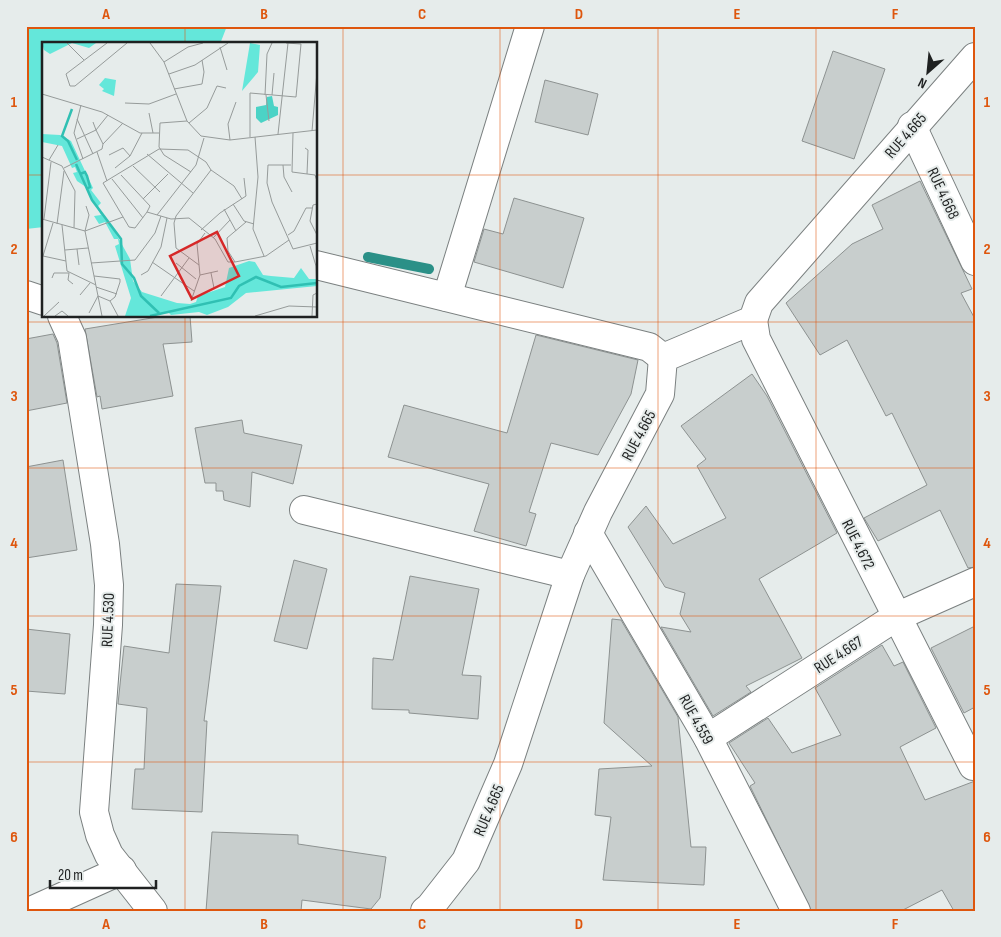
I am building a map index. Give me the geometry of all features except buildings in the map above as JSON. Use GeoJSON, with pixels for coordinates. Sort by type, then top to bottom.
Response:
{"type":"FeatureCollection","features":[{"type":"Feature","properties":{"kind":"street"},"geometry":{"type":"LineString","coordinates":[[447,297],[530,26]]}},
{"type":"Feature","properties":{"kind":"street","name":"RUE 4.665"},"geometry":{"type":"LineString","coordinates":[[753,320],[759,303],[912,126],[975,57]]}},
{"type":"Feature","properties":{"kind":"street","name":"RUE 4.668"},"geometry":{"type":"LineString","coordinates":[[912,126],[975,261]]}},
{"type":"Feature","properties":{"kind":"street"},"geometry":{"type":"LineString","coordinates":[[318,265],[649,348],[663,358],[753,320]]}},
{"type":"Feature","properties":{"kind":"street"},"geometry":{"type":"LineString","coordinates":[[26,295],[42,300]]}},
{"type":"Feature","properties":{"kind":"street","name":"RUE 4.530"},"geometry":{"type":"LineString","coordinates":[[63,318],[72,338],[105,544],[108,584],[108,625],[94,812],[100,836],[109,855],[153,911]]}},
{"type":"Feature","properties":{"kind":"street","name":"RUE 4.672"},"geometry":{"type":"LineString","coordinates":[[753,320],[756,339],[973,766]]}},
{"type":"Feature","properties":{"kind":"street","name":"RUE 4.665"},"geometry":{"type":"LineString","coordinates":[[426,911],[466,861],[508,764],[570,575],[588,533],[660,394],[663,358]]}},
{"type":"Feature","properties":{"kind":"street"},"geometry":{"type":"LineString","coordinates":[[304,510],[570,575]]}},
{"type":"Feature","properties":{"kind":"street","name":"RUE 4.559"},"geometry":{"type":"LineString","coordinates":[[588,533],[708,738],[796,911]]}},
{"type":"Feature","properties":{"kind":"street","name":"RUE 4.667"},"geometry":{"type":"LineString","coordinates":[[708,738],[896,617],[975,582]]}},
{"type":"Feature","properties":{"kind":"street"},"geometry":{"type":"LineString","coordinates":[[31,911],[122,870]]}},
{"type":"Feature","properties":{"kind":"shaded area"},"geometry":{"type":"Polygon","coordinates":[[[26,26],[227,26],[221,42],[42,42],[42,227],[26,229],[26,26]]]}},
{"type":"Feature","properties":{"kind":"waterway"},"geometry":{"type":"LineString","coordinates":[[368,257],[429,269]]}}]}
